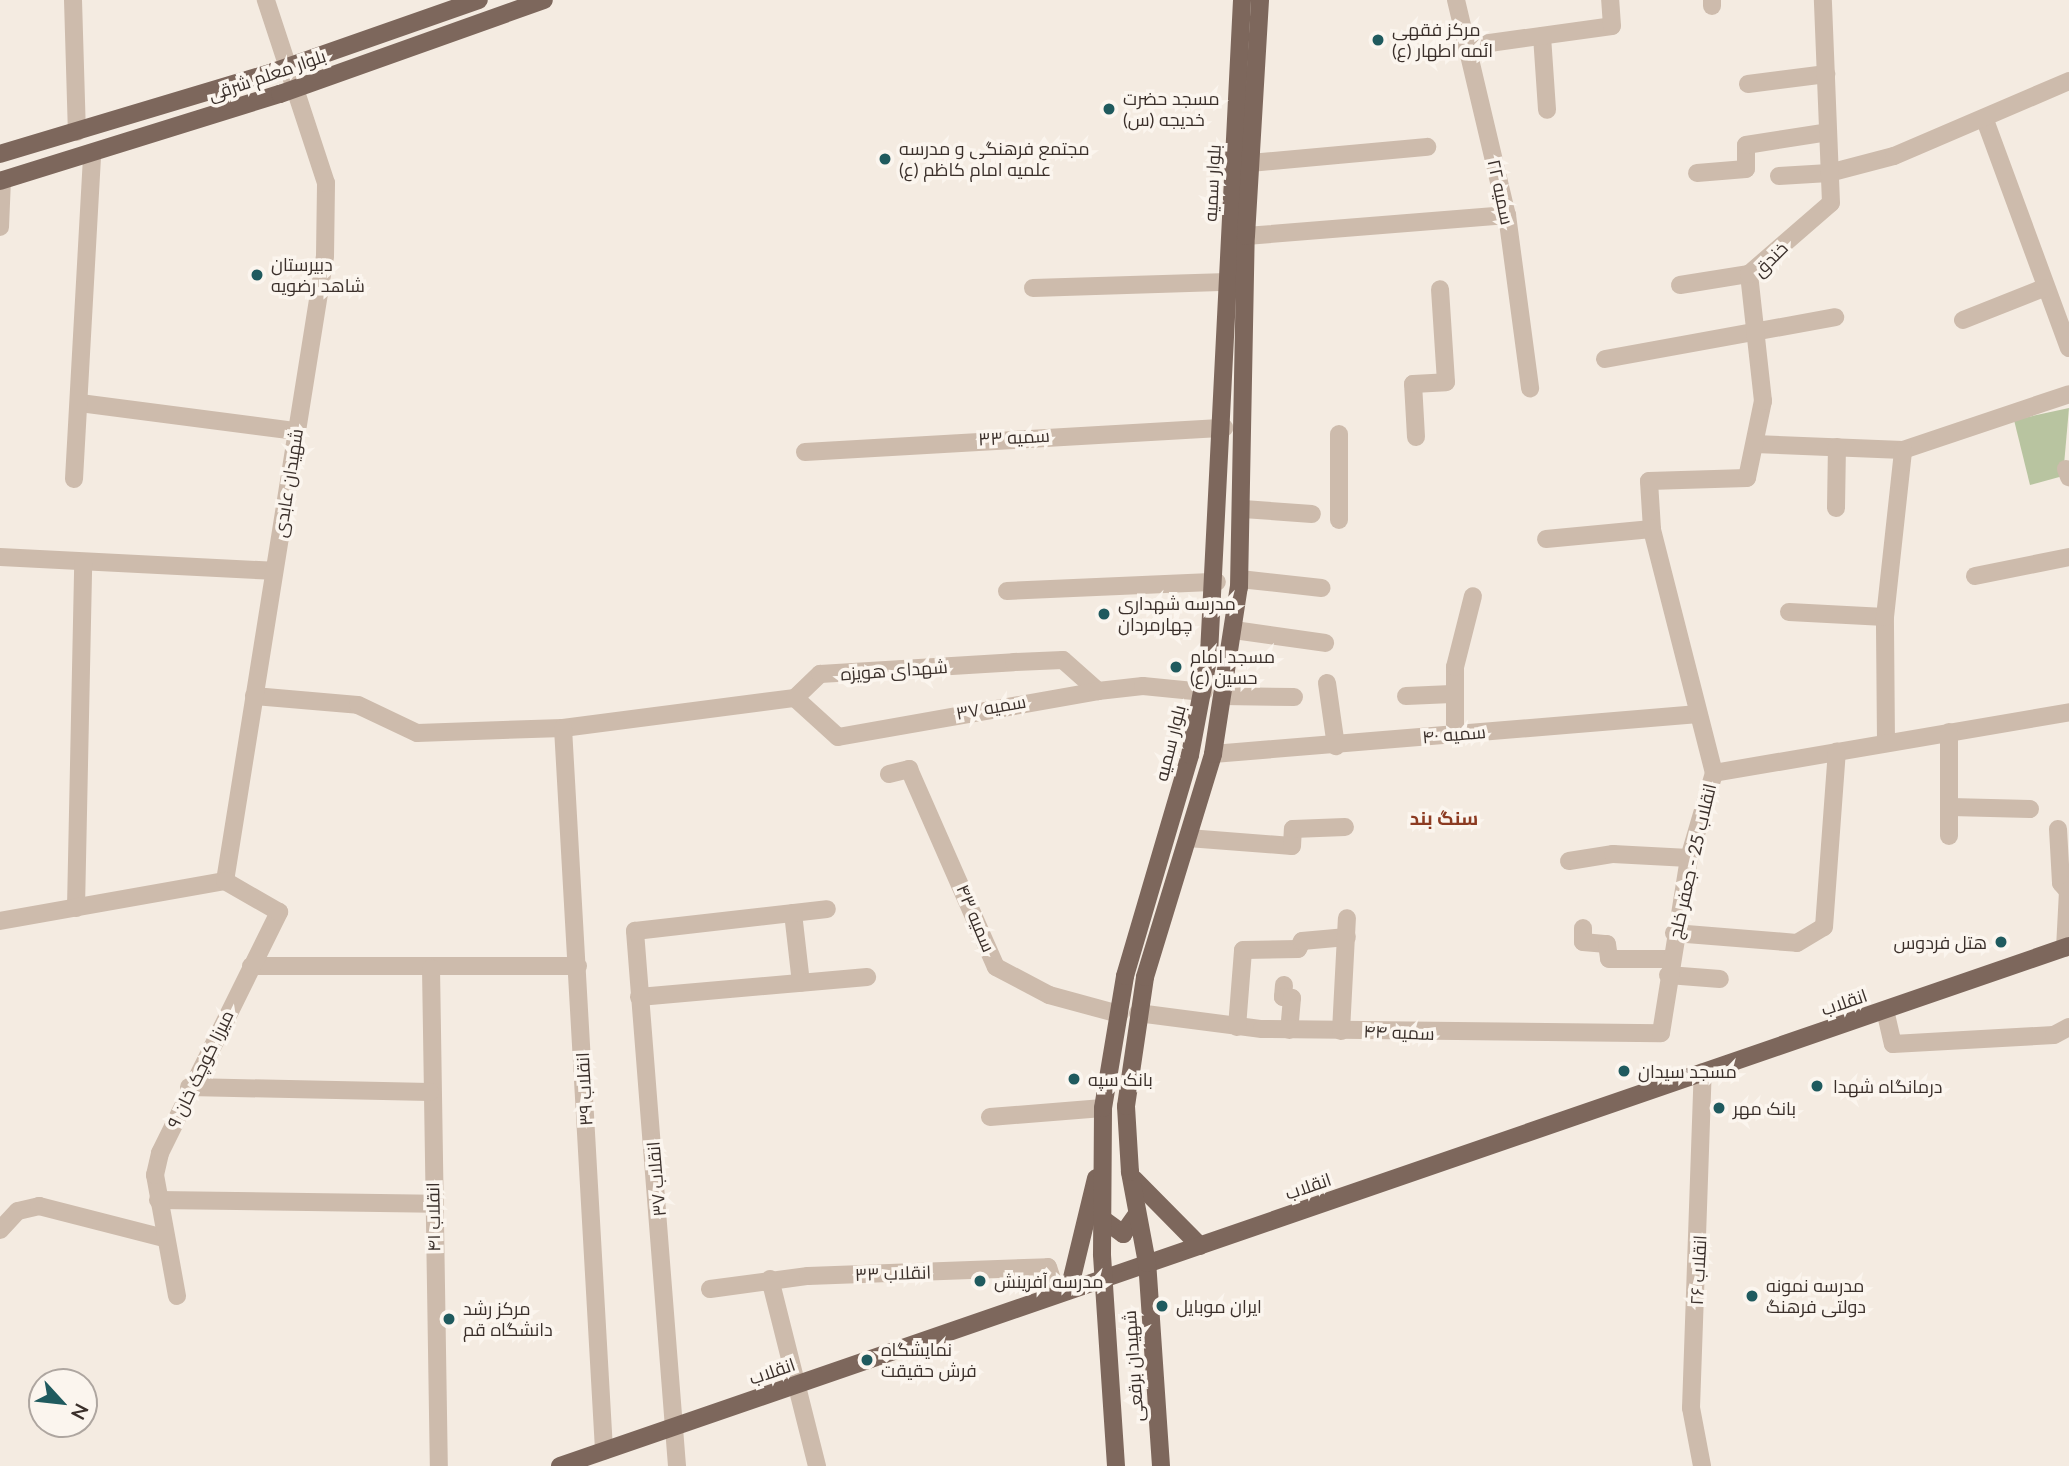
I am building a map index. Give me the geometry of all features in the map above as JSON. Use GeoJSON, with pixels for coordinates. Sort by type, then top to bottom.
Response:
{"type":"FeatureCollection","features":[{"type":"Feature","properties":{"kind":"main road","name":"بلوار معلم شرقی"},"geometry":{"type":"LineString","coordinates":[[0,153],[284,68],[479,0]]}},
{"type":"Feature","properties":{"kind":"main road","name":"بلوار معلم شرقی"},"geometry":{"type":"LineString","coordinates":[[1,180],[92,156],[293,89],[544,0]]}},
{"type":"Feature","properties":{"kind":"main road","name":"بلوار سمیه"},"geometry":{"type":"LineString","coordinates":[[1104,1278],[1103,1108],[1119,1014],[1204,692],[1217,582],[1242,0]]}},
{"type":"Feature","properties":{"kind":"main road","name":"بلوار سمیه"},"geometry":{"type":"LineString","coordinates":[[1147,1263],[1130,1172],[1126,1106],[1138,1013],[1213,754],[1234,630],[1240,579],[1243,509],[1246,236],[1260,0]]}},
{"type":"Feature","properties":{"kind":"main road","name":"انقلاب"},"geometry":{"type":"LineString","coordinates":[[560,1466],[2067,947]]}},
{"type":"Feature","properties":{"kind":"main road"},"geometry":{"type":"LineString","coordinates":[[1063,1292],[1103,1151]]}},
{"type":"Feature","properties":{"kind":"main road"},"geometry":{"type":"LineString","coordinates":[[1130,1172],[1161,1213],[1200,1246]]}},
{"type":"Feature","properties":{"kind":"main road"},"geometry":{"type":"LineString","coordinates":[[1104,1220],[1123,1234],[1137,1214]]}},
{"type":"Feature","properties":{"kind":"main road","name":"شهیدان برقعی"},"geometry":{"type":"LineString","coordinates":[[1147,1263],[1161,1466]]}},
{"type":"Feature","properties":{"kind":"main road","name":"شهیدان برقعی"},"geometry":{"type":"LineString","coordinates":[[1104,1278],[1116,1466]]}},
{"type":"Feature","properties":{"kind":"street"},"geometry":{"type":"LineString","coordinates":[[73,0],[76,132]]}},
{"type":"Feature","properties":{"kind":"street","name":"شهیدان عابدی"},"geometry":{"type":"LineString","coordinates":[[226,881],[325,256],[326,183],[284,68],[266,0]]}},
{"type":"Feature","properties":{"kind":"street","name":"سمیه ۲۲"},"geometry":{"type":"LineString","coordinates":[[1457,0],[1507,215],[1530,388]]}},
{"type":"Feature","properties":{"kind":"street"},"geometry":{"type":"LineString","coordinates":[[1468,46],[1612,26],[1610,0]]}},
{"type":"Feature","properties":{"kind":"street","name":"خندق"},"geometry":{"type":"LineString","coordinates":[[1649,481],[1748,478],[1763,401],[1749,274],[1831,203],[1823,0]]}},
{"type":"Feature","properties":{"kind":"street"},"geometry":{"type":"LineString","coordinates":[[1542,36],[1547,110]]}},
{"type":"Feature","properties":{"kind":"street"},"geometry":{"type":"LineString","coordinates":[[1748,84],[1826,74]]}},
{"type":"Feature","properties":{"kind":"street"},"geometry":{"type":"LineString","coordinates":[[1779,176],[1829,173],[1894,156],[1985,120],[2069,81]]}},
{"type":"Feature","properties":{"kind":"street"},"geometry":{"type":"LineString","coordinates":[[1985,120],[2044,288],[2069,348]]}},
{"type":"Feature","properties":{"kind":"street"},"geometry":{"type":"LineString","coordinates":[[1697,173],[1746,170],[1746,145],[1828,132]]}},
{"type":"Feature","properties":{"kind":"street"},"geometry":{"type":"LineString","coordinates":[[1250,163],[1427,147]]}},
{"type":"Feature","properties":{"kind":"street"},"geometry":{"type":"LineString","coordinates":[[74,479],[92,156]]}},
{"type":"Feature","properties":{"kind":"street"},"geometry":{"type":"LineString","coordinates":[[0,227],[1,180]]}},
{"type":"Feature","properties":{"kind":"street"},"geometry":{"type":"LineString","coordinates":[[1246,236],[1507,215]]}},
{"type":"Feature","properties":{"kind":"street"},"geometry":{"type":"LineString","coordinates":[[1680,285],[1749,274]]}},
{"type":"Feature","properties":{"kind":"street"},"geometry":{"type":"LineString","coordinates":[[1033,288],[1228,282]]}},
{"type":"Feature","properties":{"kind":"street"},"geometry":{"type":"LineString","coordinates":[[1963,320],[2044,288]]}},
{"type":"Feature","properties":{"kind":"street"},"geometry":{"type":"LineString","coordinates":[[1416,438],[1413,384],[1446,382],[1440,289]]}},
{"type":"Feature","properties":{"kind":"street"},"geometry":{"type":"LineString","coordinates":[[1605,359],[1835,317]]}},
{"type":"Feature","properties":{"kind":"street"},"geometry":{"type":"LineString","coordinates":[[1755,444],[1903,450],[2069,394]]}},
{"type":"Feature","properties":{"kind":"street"},"geometry":{"type":"LineString","coordinates":[[80,403],[296,431]]}},
{"type":"Feature","properties":{"kind":"street","name":"سمیه ۳۳"},"geometry":{"type":"LineString","coordinates":[[805,452],[1224,428]]}},
{"type":"Feature","properties":{"kind":"street"},"geometry":{"type":"LineString","coordinates":[[1339,434],[1339,520]]}},
{"type":"Feature","properties":{"kind":"street"},"geometry":{"type":"LineString","coordinates":[[1836,508],[1837,447]]}},
{"type":"Feature","properties":{"kind":"street"},"geometry":{"type":"LineString","coordinates":[[1886,742],[1885,617],[1903,450]]}},
{"type":"Feature","properties":{"kind":"street","name":"انقلاب 25 - جعفر خلج"},"geometry":{"type":"LineString","coordinates":[[1649,481],[1652,529],[1695,714],[1714,774],[1689,858],[1674,933],[1661,1033]]}},
{"type":"Feature","properties":{"kind":"street"},"geometry":{"type":"LineString","coordinates":[[1243,509],[1312,514]]}},
{"type":"Feature","properties":{"kind":"street"},"geometry":{"type":"LineString","coordinates":[[1546,539],[1652,529]]}},
{"type":"Feature","properties":{"kind":"street"},"geometry":{"type":"LineString","coordinates":[[0,557],[274,571]]}},
{"type":"Feature","properties":{"kind":"street"},"geometry":{"type":"LineString","coordinates":[[1975,576],[2069,557]]}},
{"type":"Feature","properties":{"kind":"street"},"geometry":{"type":"LineString","coordinates":[[76,908],[83,563]]}},
{"type":"Feature","properties":{"kind":"street"},"geometry":{"type":"LineString","coordinates":[[1240,579],[1322,588]]}},
{"type":"Feature","properties":{"kind":"street"},"geometry":{"type":"LineString","coordinates":[[1007,591],[1217,582]]}},
{"type":"Feature","properties":{"kind":"street"},"geometry":{"type":"LineString","coordinates":[[1455,734],[1452,694],[1473,596]]}},
{"type":"Feature","properties":{"kind":"street"},"geometry":{"type":"LineString","coordinates":[[1789,612],[1885,617]]}},
{"type":"Feature","properties":{"kind":"street"},"geometry":{"type":"LineString","coordinates":[[1234,630],[1325,643]]}},
{"type":"Feature","properties":{"kind":"street","name":"شهدای هویزه"},"geometry":{"type":"LineString","coordinates":[[795,698],[820,674],[1063,660],[1098,691]]}},
{"type":"Feature","properties":{"kind":"street"},"geometry":{"type":"LineString","coordinates":[[1328,683],[1336,746]]}},
{"type":"Feature","properties":{"kind":"street","name":"سمیه ۳۷"},"geometry":{"type":"LineString","coordinates":[[795,698],[838,737],[1098,691],[1143,686],[1204,692]]}},
{"type":"Feature","properties":{"kind":"street"},"geometry":{"type":"LineString","coordinates":[[1406,696],[1452,694]]}},
{"type":"Feature","properties":{"kind":"street"},"geometry":{"type":"LineString","coordinates":[[254,695],[358,705],[416,733],[563,728],[795,698]]}},
{"type":"Feature","properties":{"kind":"street"},"geometry":{"type":"LineString","coordinates":[[1223,696],[1294,697]]}},
{"type":"Feature","properties":{"kind":"street"},"geometry":{"type":"LineString","coordinates":[[1714,774],[2069,712]]}},
{"type":"Feature","properties":{"kind":"street","name":"سمیه ۴۰"},"geometry":{"type":"LineString","coordinates":[[1213,754],[1336,746],[1695,714]]}},
{"type":"Feature","properties":{"kind":"street","name":"انقلاب ۳۹"},"geometry":{"type":"LineString","coordinates":[[563,728],[604,1451]]}},
{"type":"Feature","properties":{"kind":"street"},"geometry":{"type":"LineString","coordinates":[[1949,732],[1949,836]]}},
{"type":"Feature","properties":{"kind":"street"},"geometry":{"type":"LineString","coordinates":[[1674,933],[1797,943],[1824,927],[1837,751]]}},
{"type":"Feature","properties":{"kind":"street","name":"سمیه ۴۳"},"geometry":{"type":"LineString","coordinates":[[889,774],[909,769],[996,967],[1049,995],[1119,1014]]}},
{"type":"Feature","properties":{"kind":"street"},"geometry":{"type":"LineString","coordinates":[[1951,807],[2030,809]]}},
{"type":"Feature","properties":{"kind":"street"},"geometry":{"type":"LineString","coordinates":[[1188,838],[1292,846],[1293,829],[1345,827]]}},
{"type":"Feature","properties":{"kind":"street"},"geometry":{"type":"LineString","coordinates":[[2058,829],[2061,883],[2068,891],[2067,947]]}},
{"type":"Feature","properties":{"kind":"street"},"geometry":{"type":"LineString","coordinates":[[1569,861],[1613,854],[1689,858]]}},
{"type":"Feature","properties":{"kind":"street"},"geometry":{"type":"LineString","coordinates":[[0,921],[226,881]]}},
{"type":"Feature","properties":{"kind":"street","name":"میرزا کوچک خان ۹"},"geometry":{"type":"LineString","coordinates":[[177,1296],[158,1200],[160,1153],[190,1087],[279,912],[226,881]]}},
{"type":"Feature","properties":{"kind":"street"},"geometry":{"type":"LineString","coordinates":[[801,983],[793,913],[827,909]]}},
{"type":"Feature","properties":{"kind":"street","name":"انقلاب ۳۷"},"geometry":{"type":"LineString","coordinates":[[677,1466],[635,931],[793,913]]}},
{"type":"Feature","properties":{"kind":"street"},"geometry":{"type":"LineString","coordinates":[[1341,1031],[1347,918]]}},
{"type":"Feature","properties":{"kind":"street"},"geometry":{"type":"LineString","coordinates":[[1583,928],[1583,942],[1606,944],[1609,959],[1669,967],[1720,979]]}},
{"type":"Feature","properties":{"kind":"street"},"geometry":{"type":"LineString","coordinates":[[1237,1027],[1243,950],[1298,949],[1302,941],[1347,937]]}},
{"type":"Feature","properties":{"kind":"street"},"geometry":{"type":"LineString","coordinates":[[251,966],[578,966]]}},
{"type":"Feature","properties":{"kind":"street","name":"انقلاب ۴۱"},"geometry":{"type":"LineString","coordinates":[[431,968],[430,1092],[439,1466]]}},
{"type":"Feature","properties":{"kind":"street"},"geometry":{"type":"LineString","coordinates":[[639,997],[867,977]]}},
{"type":"Feature","properties":{"kind":"street"},"geometry":{"type":"LineString","coordinates":[[1284,985],[1283,997],[1292,998],[1289,1030]]}},
{"type":"Feature","properties":{"kind":"street"},"geometry":{"type":"LineString","coordinates":[[1885,1010],[1893,1044],[2062,1031]]}},
{"type":"Feature","properties":{"kind":"street","name":"سمیه ۴۴"},"geometry":{"type":"LineString","coordinates":[[1138,1013],[1237,1027],[1289,1030],[1661,1033]]}},
{"type":"Feature","properties":{"kind":"street","name":"انقلاب ۲۶"},"geometry":{"type":"LineString","coordinates":[[1702,1466],[1691,1408],[1703,1072]]}},
{"type":"Feature","properties":{"kind":"street"},"geometry":{"type":"LineString","coordinates":[[190,1087],[430,1092]]}},
{"type":"Feature","properties":{"kind":"street"},"geometry":{"type":"LineString","coordinates":[[990,1116],[1103,1108]]}},
{"type":"Feature","properties":{"kind":"street"},"geometry":{"type":"LineString","coordinates":[[158,1200],[433,1205]]}},
{"type":"Feature","properties":{"kind":"street"},"geometry":{"type":"LineString","coordinates":[[0,1230],[18,1211],[38,1206],[164,1238]]}},
{"type":"Feature","properties":{"kind":"street","name":"انقلاب ۳۳"},"geometry":{"type":"LineString","coordinates":[[710,1289],[770,1279],[1048,1267],[1063,1292]]}},
{"type":"Feature","properties":{"kind":"street"},"geometry":{"type":"LineString","coordinates":[[770,1279],[817,1466]]}},
{"type":"Feature","properties":{"kind":"green space"},"geometry":{"type":"Polygon","coordinates":[[[2069,408],[2063,476],[2030,485],[2014,420],[2069,408]]]}},
{"type":"Feature","properties":{"kind":"place","name":"مرکز فقهی ائمه اطهار (ع)"},"geometry":{"type":"Point","coordinates":[1378,40]}},
{"type":"Feature","properties":{"kind":"place","name":"مسجد حضرت خدیجه (س)"},"geometry":{"type":"Point","coordinates":[1109,109]}},
{"type":"Feature","properties":{"kind":"place","name":"مجتمع فرهنگی و مدرسه علمیه امام کاظم (ع)"},"geometry":{"type":"Point","coordinates":[885,159]}},
{"type":"Feature","properties":{"kind":"place","name":"دبیرستان شاهد رضویه"},"geometry":{"type":"Point","coordinates":[257,275]}},
{"type":"Feature","properties":{"kind":"place","name":"مدرسه شهداری چهارمردان"},"geometry":{"type":"Point","coordinates":[1104,614]}},
{"type":"Feature","properties":{"kind":"place","name":"مسجد امام حسین (ع)"},"geometry":{"type":"Point","coordinates":[1176,667]}},
{"type":"Feature","properties":{"kind":"place","name":"هتل فردوس"},"geometry":{"type":"Point","coordinates":[2001,942]}},
{"type":"Feature","properties":{"kind":"place","name":"مسجد سیدان"},"geometry":{"type":"Point","coordinates":[1624,1071]}},
{"type":"Feature","properties":{"kind":"place","name":"بانک سپه"},"geometry":{"type":"Point","coordinates":[1074,1079]}},
{"type":"Feature","properties":{"kind":"place","name":"درمانگاه شهدا"},"geometry":{"type":"Point","coordinates":[1817,1086]}},
{"type":"Feature","properties":{"kind":"place","name":"بانک مهر"},"geometry":{"type":"Point","coordinates":[1719,1108]}},
{"type":"Feature","properties":{"kind":"place","name":"مدرسه آفرینش"},"geometry":{"type":"Point","coordinates":[980,1281]}},
{"type":"Feature","properties":{"kind":"place","name":"مدرسه نمونه دولتی فرهنگ"},"geometry":{"type":"Point","coordinates":[1752,1296]}},
{"type":"Feature","properties":{"kind":"place","name":"ایران موبایل"},"geometry":{"type":"Point","coordinates":[1162,1306]}},
{"type":"Feature","properties":{"kind":"place","name":"مرکز رشد دانشگاه قم"},"geometry":{"type":"Point","coordinates":[449,1319]}},
{"type":"Feature","properties":{"kind":"place","name":"نمایشگاه فرش حقیقت"},"geometry":{"type":"Point","coordinates":[867,1360]}},
{"type":"Feature","properties":{"kind":"district","name":"سنگ بند"},"geometry":{"type":"Point","coordinates":[1444,818]}}]}
